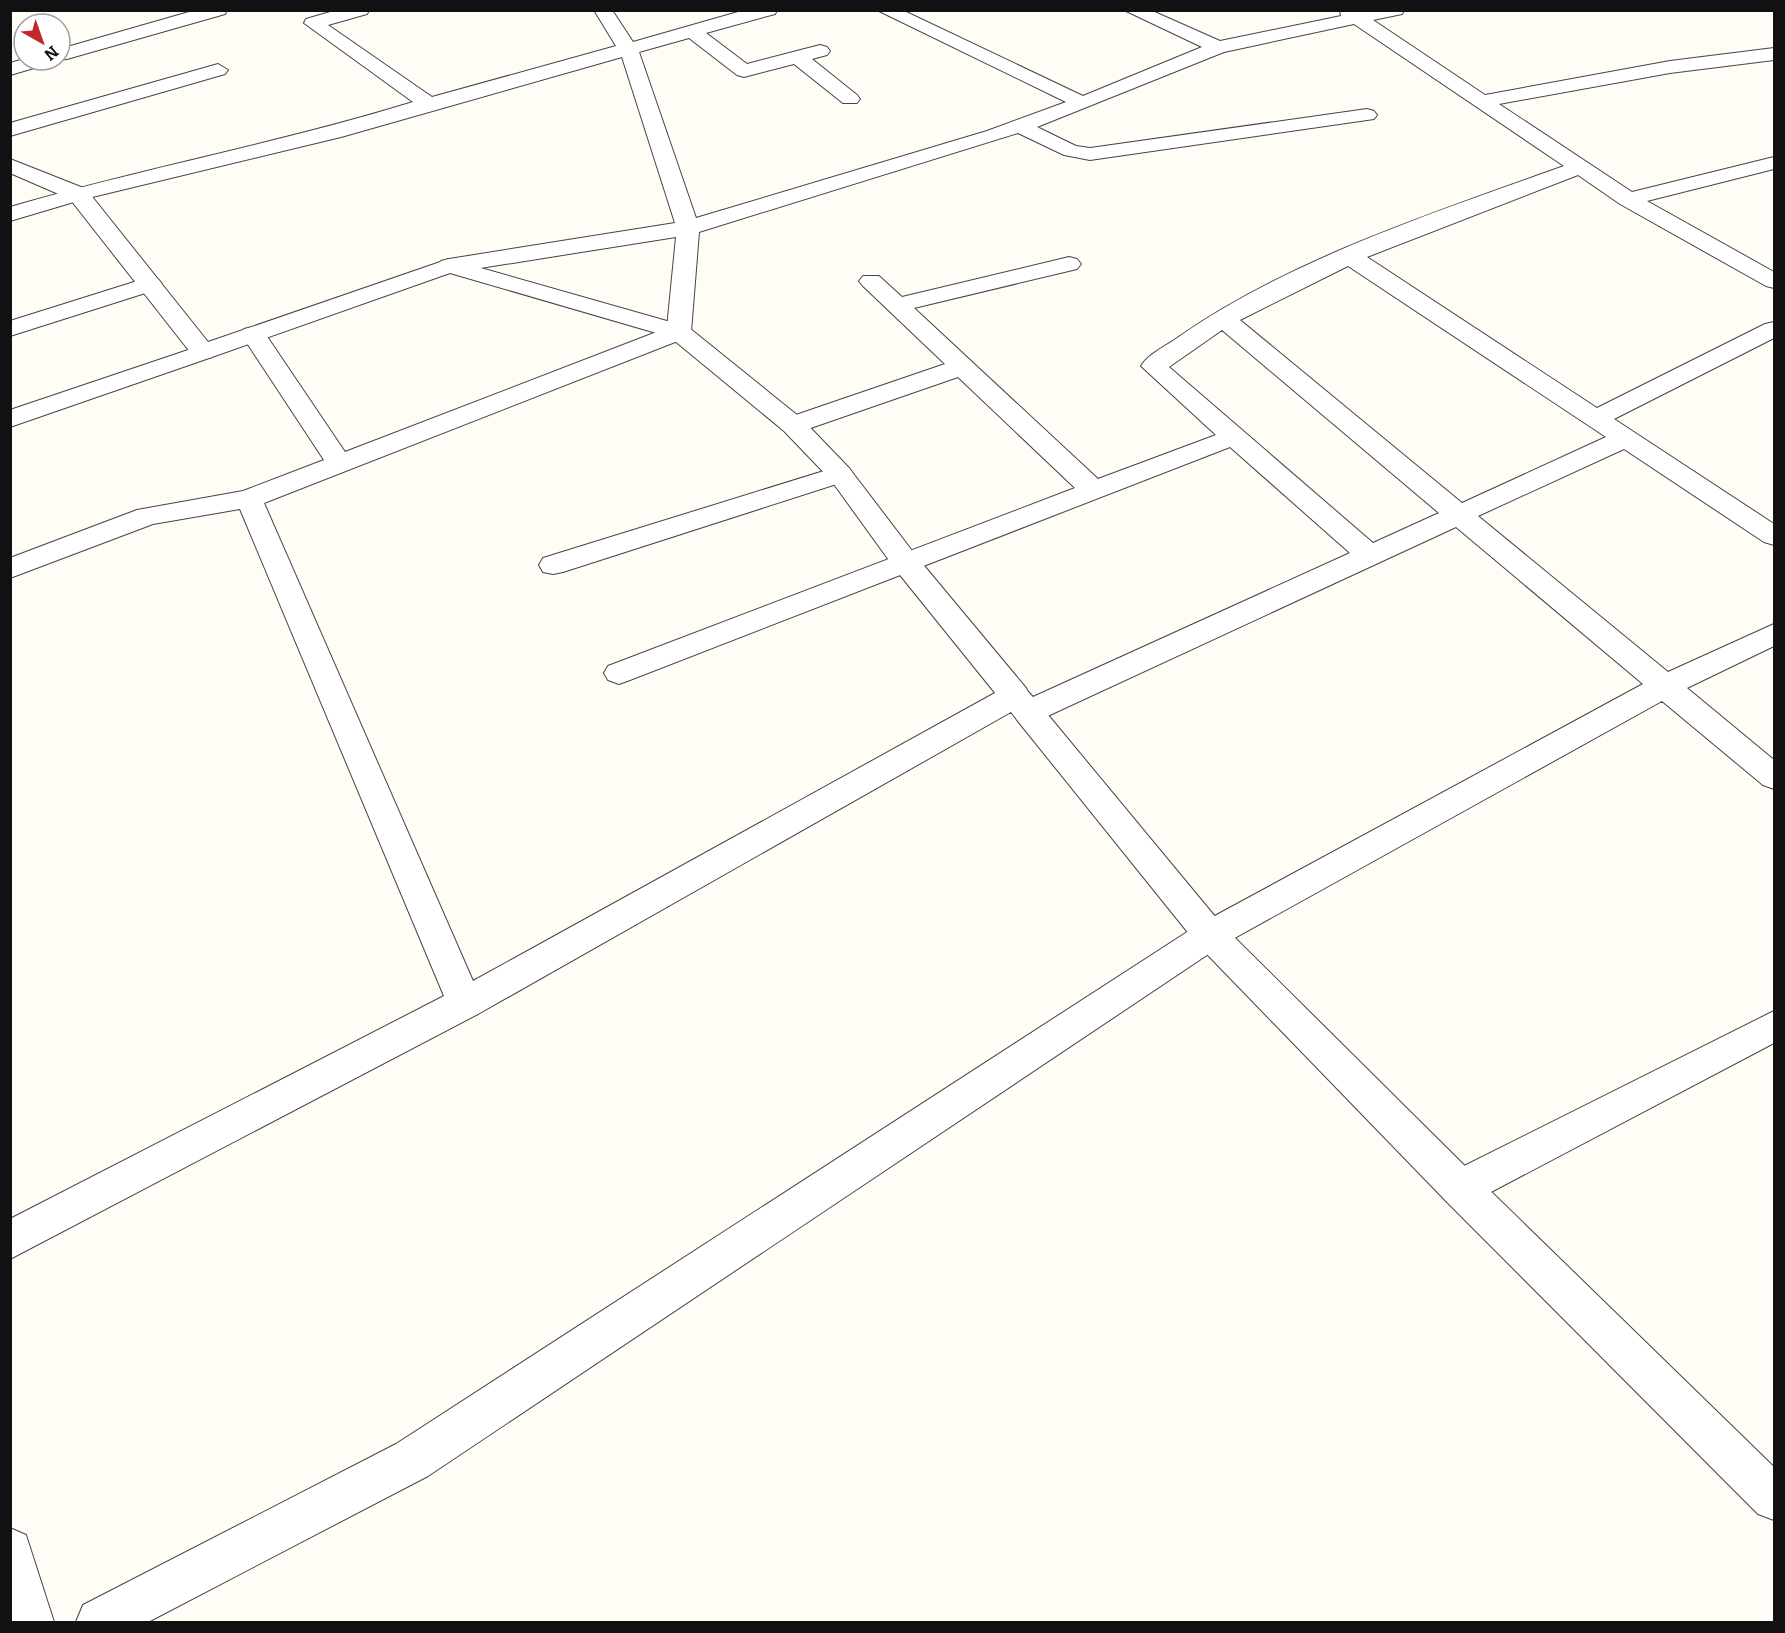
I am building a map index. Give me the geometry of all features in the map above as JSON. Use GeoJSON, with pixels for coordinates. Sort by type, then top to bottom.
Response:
{"type":"FeatureCollection","features":[{"type":"Feature","properties":{"kind":"street"},"geometry":{"type":"LineString","coordinates":[[72,52],[218,10]]}},
{"type":"Feature","properties":{"kind":"street"},"geometry":{"type":"LineString","coordinates":[[360,10],[313,23],[429,104]]}},
{"type":"Feature","properties":{"kind":"street"},"geometry":{"type":"LineString","coordinates":[[603,10],[602,13],[628,50],[688,228],[679,332]]}},
{"type":"Feature","properties":{"kind":"street"},"geometry":{"type":"LineString","coordinates":[[10,214],[78,194],[334,133],[429,104],[693,33],[768,10]]}},
{"type":"Feature","properties":{"kind":"street"},"geometry":{"type":"LineString","coordinates":[[886,10],[1083,103]]}},
{"type":"Feature","properties":{"kind":"street"},"geometry":{"type":"LineString","coordinates":[[1133,10],[1218,47]]}},
{"type":"Feature","properties":{"kind":"street"},"geometry":{"type":"LineString","coordinates":[[10,419],[449,266],[688,228],[1018,126],[1083,103],[1218,47],[1351,14],[1395,10]]}},
{"type":"Feature","properties":{"kind":"street"},"geometry":{"type":"LineString","coordinates":[[1351,14],[1628,199],[1774,281]]}},
{"type":"Feature","properties":{"kind":"street"},"geometry":{"type":"LineString","coordinates":[[693,33],[744,71],[820,51]]}},
{"type":"Feature","properties":{"kind":"street"},"geometry":{"type":"LineString","coordinates":[[1483,101],[1670,67],[1774,54]]}},
{"type":"Feature","properties":{"kind":"street"},"geometry":{"type":"LineString","coordinates":[[796,57],[850,99]]}},
{"type":"Feature","properties":{"kind":"street"},"geometry":{"type":"LineString","coordinates":[[10,130],[218,70]]}},
{"type":"Feature","properties":{"kind":"street"},"geometry":{"type":"LineString","coordinates":[[1018,126],[1071,151],[1090,154],[1367,115]]}},
{"type":"Feature","properties":{"kind":"street"},"geometry":{"type":"LineString","coordinates":[[1628,199],[1774,163]]}},
{"type":"Feature","properties":{"kind":"street"},"geometry":{"type":"LineString","coordinates":[[10,165],[78,194],[202,352]]}},
{"type":"Feature","properties":{"kind":"street"},"geometry":{"type":"LineString","coordinates":[[1370,556],[1153,366],[1224,319],[1349,256],[1456,212],[1581,167]]}},
{"type":"Feature","properties":{"kind":"street"},"geometry":{"type":"LineString","coordinates":[[1349,256],[1774,536]]}},
{"type":"Feature","properties":{"kind":"street"},"geometry":{"type":"LineString","coordinates":[[897,305],[1069,264]]}},
{"type":"Feature","properties":{"kind":"street"},"geometry":{"type":"LineString","coordinates":[[449,266],[679,332],[793,425],[840,474],[906,563],[1210,935],[1460,1188],[1774,1498]]}},
{"type":"Feature","properties":{"kind":"street"},"geometry":{"type":"LineString","coordinates":[[871,281],[1093,490]]}},
{"type":"Feature","properties":{"kind":"street"},"geometry":{"type":"LineString","coordinates":[[10,329],[150,284]]}},
{"type":"Feature","properties":{"kind":"street"},"geometry":{"type":"LineString","coordinates":[[1224,319],[1774,777]]}},
{"type":"Feature","properties":{"kind":"street"},"geometry":{"type":"LineString","coordinates":[[1596,418],[1774,329]]}},
{"type":"Feature","properties":{"kind":"street"},"geometry":{"type":"LineString","coordinates":[[10,569],[147,516],[249,499],[679,332]]}},
{"type":"Feature","properties":{"kind":"street"},"geometry":{"type":"LineString","coordinates":[[253,334],[340,464]]}},
{"type":"Feature","properties":{"kind":"street"},"geometry":{"type":"LineString","coordinates":[[793,425],[962,367]]}},
{"type":"Feature","properties":{"kind":"street"},"geometry":{"type":"LineString","coordinates":[[619,673],[1233,436]]}},
{"type":"Feature","properties":{"kind":"street"},"geometry":{"type":"LineString","coordinates":[[10,1240],[465,1003],[1022,704],[1370,556],[1626,438]]}},
{"type":"Feature","properties":{"kind":"street"},"geometry":{"type":"LineString","coordinates":[[553,565],[840,474]]}},
{"type":"Feature","properties":{"kind":"street"},"geometry":{"type":"LineString","coordinates":[[249,499],[465,1003]]}},
{"type":"Feature","properties":{"kind":"street"},"geometry":{"type":"LineString","coordinates":[[100,1623],[412,1460],[1210,935],[1665,686],[1774,634]]}},
{"type":"Feature","properties":{"kind":"street"},"geometry":{"type":"LineString","coordinates":[[1460,1188],[1774,1026]]}},
{"type":"Feature","properties":{"kind":"street"},"geometry":{"type":"LineString","coordinates":[[10,1551],[30,1623]]}}]}
